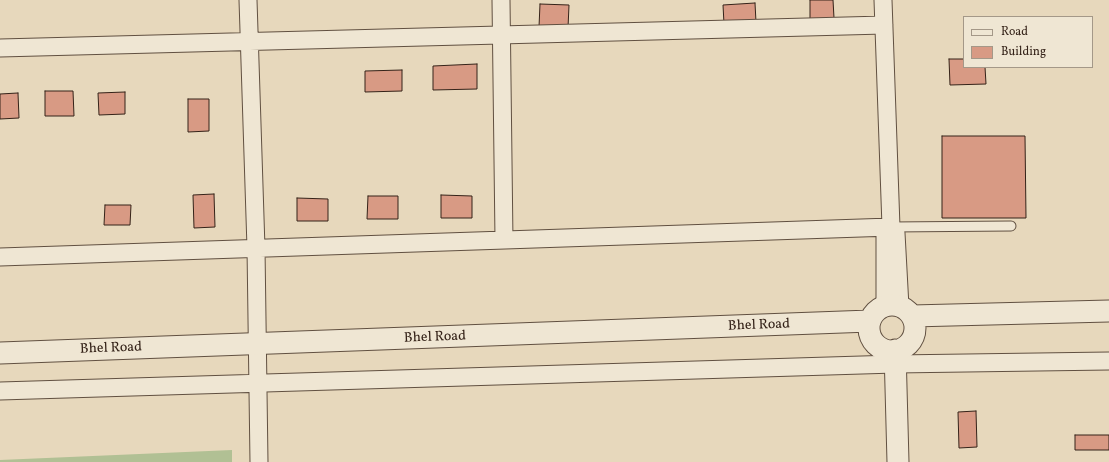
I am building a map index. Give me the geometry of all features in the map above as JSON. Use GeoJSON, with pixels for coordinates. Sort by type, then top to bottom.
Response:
{"type":"FeatureCollection","features":[{"type":"Feature","properties":{"kind":"street"},"geometry":{"type":"LineString","coordinates":[[248,0],[256,248],[259,462]]}},
{"type":"Feature","properties":{"kind":"street"},"geometry":{"type":"LineString","coordinates":[[501,0],[504,240]]}},
{"type":"Feature","properties":{"kind":"street"},"geometry":{"type":"LineString","coordinates":[[883,0],[891,227],[885,233],[899,310],[915,323],[913,338],[909,344],[902,348],[895,357],[898,462]]}},
{"type":"Feature","properties":{"kind":"street"},"geometry":{"type":"LineString","coordinates":[[0,48],[884,25]]}},
{"type":"Feature","properties":{"kind":"street"},"geometry":{"type":"LineString","coordinates":[[0,257],[891,227]]}},
{"type":"Feature","properties":{"kind":"street"},"geometry":{"type":"LineString","coordinates":[[895,357],[874,342],[871,336],[869,329],[870,322],[873,315],[879,309],[1109,311]]}},
{"type":"Feature","properties":{"kind":"street","name":"Bhel Road"},"geometry":{"type":"LineString","coordinates":[[0,353],[870,322]]}},
{"type":"Feature","properties":{"kind":"street"},"geometry":{"type":"LineString","coordinates":[[0,392],[258,384],[895,357],[1109,361]]}},
{"type":"Feature","properties":{"kind":"lane"},"geometry":{"type":"LineString","coordinates":[[891,227],[1011,226]]}},
{"type":"Feature","properties":{"kind":"green space"},"geometry":{"type":"Polygon","coordinates":[[[232,450],[232,462],[0,462],[0,460],[232,450]]]}},
{"type":"Feature","properties":{"kind":"building"},"geometry":{"type":"Polygon","coordinates":[[[810,0],[833,0],[834,18],[810,19],[810,0]]]}},
{"type":"Feature","properties":{"kind":"building"},"geometry":{"type":"Polygon","coordinates":[[[755,3],[756,22],[724,24],[723,5],[755,3]]]}},
{"type":"Feature","properties":{"kind":"building"},"geometry":{"type":"Polygon","coordinates":[[[540,4],[569,5],[568,28],[539,27],[540,4]]]}},
{"type":"Feature","properties":{"kind":"building"},"geometry":{"type":"Polygon","coordinates":[[[949,59],[963,59],[963,68],[985,68],[986,84],[950,85],[949,59]]]}},
{"type":"Feature","properties":{"kind":"building"},"geometry":{"type":"Polygon","coordinates":[[[477,64],[477,89],[433,90],[433,66],[477,64]]]}},
{"type":"Feature","properties":{"kind":"building"},"geometry":{"type":"Polygon","coordinates":[[[402,70],[402,91],[365,92],[365,71],[402,70]]]}},
{"type":"Feature","properties":{"kind":"building"},"geometry":{"type":"Polygon","coordinates":[[[45,91],[73,91],[74,116],[45,116],[45,91]]]}},
{"type":"Feature","properties":{"kind":"building"},"geometry":{"type":"Polygon","coordinates":[[[125,92],[125,114],[99,115],[98,93],[125,92]]]}},
{"type":"Feature","properties":{"kind":"building"},"geometry":{"type":"Polygon","coordinates":[[[18,93],[19,118],[0,119],[0,94],[18,93]]]}},
{"type":"Feature","properties":{"kind":"building"},"geometry":{"type":"Polygon","coordinates":[[[188,99],[209,99],[209,131],[188,132],[188,99]]]}},
{"type":"Feature","properties":{"kind":"building"},"geometry":{"type":"Polygon","coordinates":[[[942,136],[1025,136],[1026,218],[942,218],[942,136]]]}},
{"type":"Feature","properties":{"kind":"building"},"geometry":{"type":"Polygon","coordinates":[[[214,194],[215,227],[194,228],[193,195],[214,194]]]}},
{"type":"Feature","properties":{"kind":"building"},"geometry":{"type":"Polygon","coordinates":[[[441,195],[472,196],[472,218],[441,218],[441,195]]]}},
{"type":"Feature","properties":{"kind":"building"},"geometry":{"type":"Polygon","coordinates":[[[368,196],[398,196],[398,219],[367,219],[368,196]]]}},
{"type":"Feature","properties":{"kind":"building"},"geometry":{"type":"Polygon","coordinates":[[[297,198],[328,199],[328,221],[297,221],[297,198]]]}},
{"type":"Feature","properties":{"kind":"building"},"geometry":{"type":"Polygon","coordinates":[[[105,205],[131,205],[130,225],[104,225],[105,205]]]}},
{"type":"Feature","properties":{"kind":"building"},"geometry":{"type":"Polygon","coordinates":[[[976,411],[977,447],[959,448],[958,412],[976,411]]]}},
{"type":"Feature","properties":{"kind":"building"},"geometry":{"type":"Polygon","coordinates":[[[1075,435],[1109,435],[1109,450],[1075,450],[1075,435]]]}}]}
